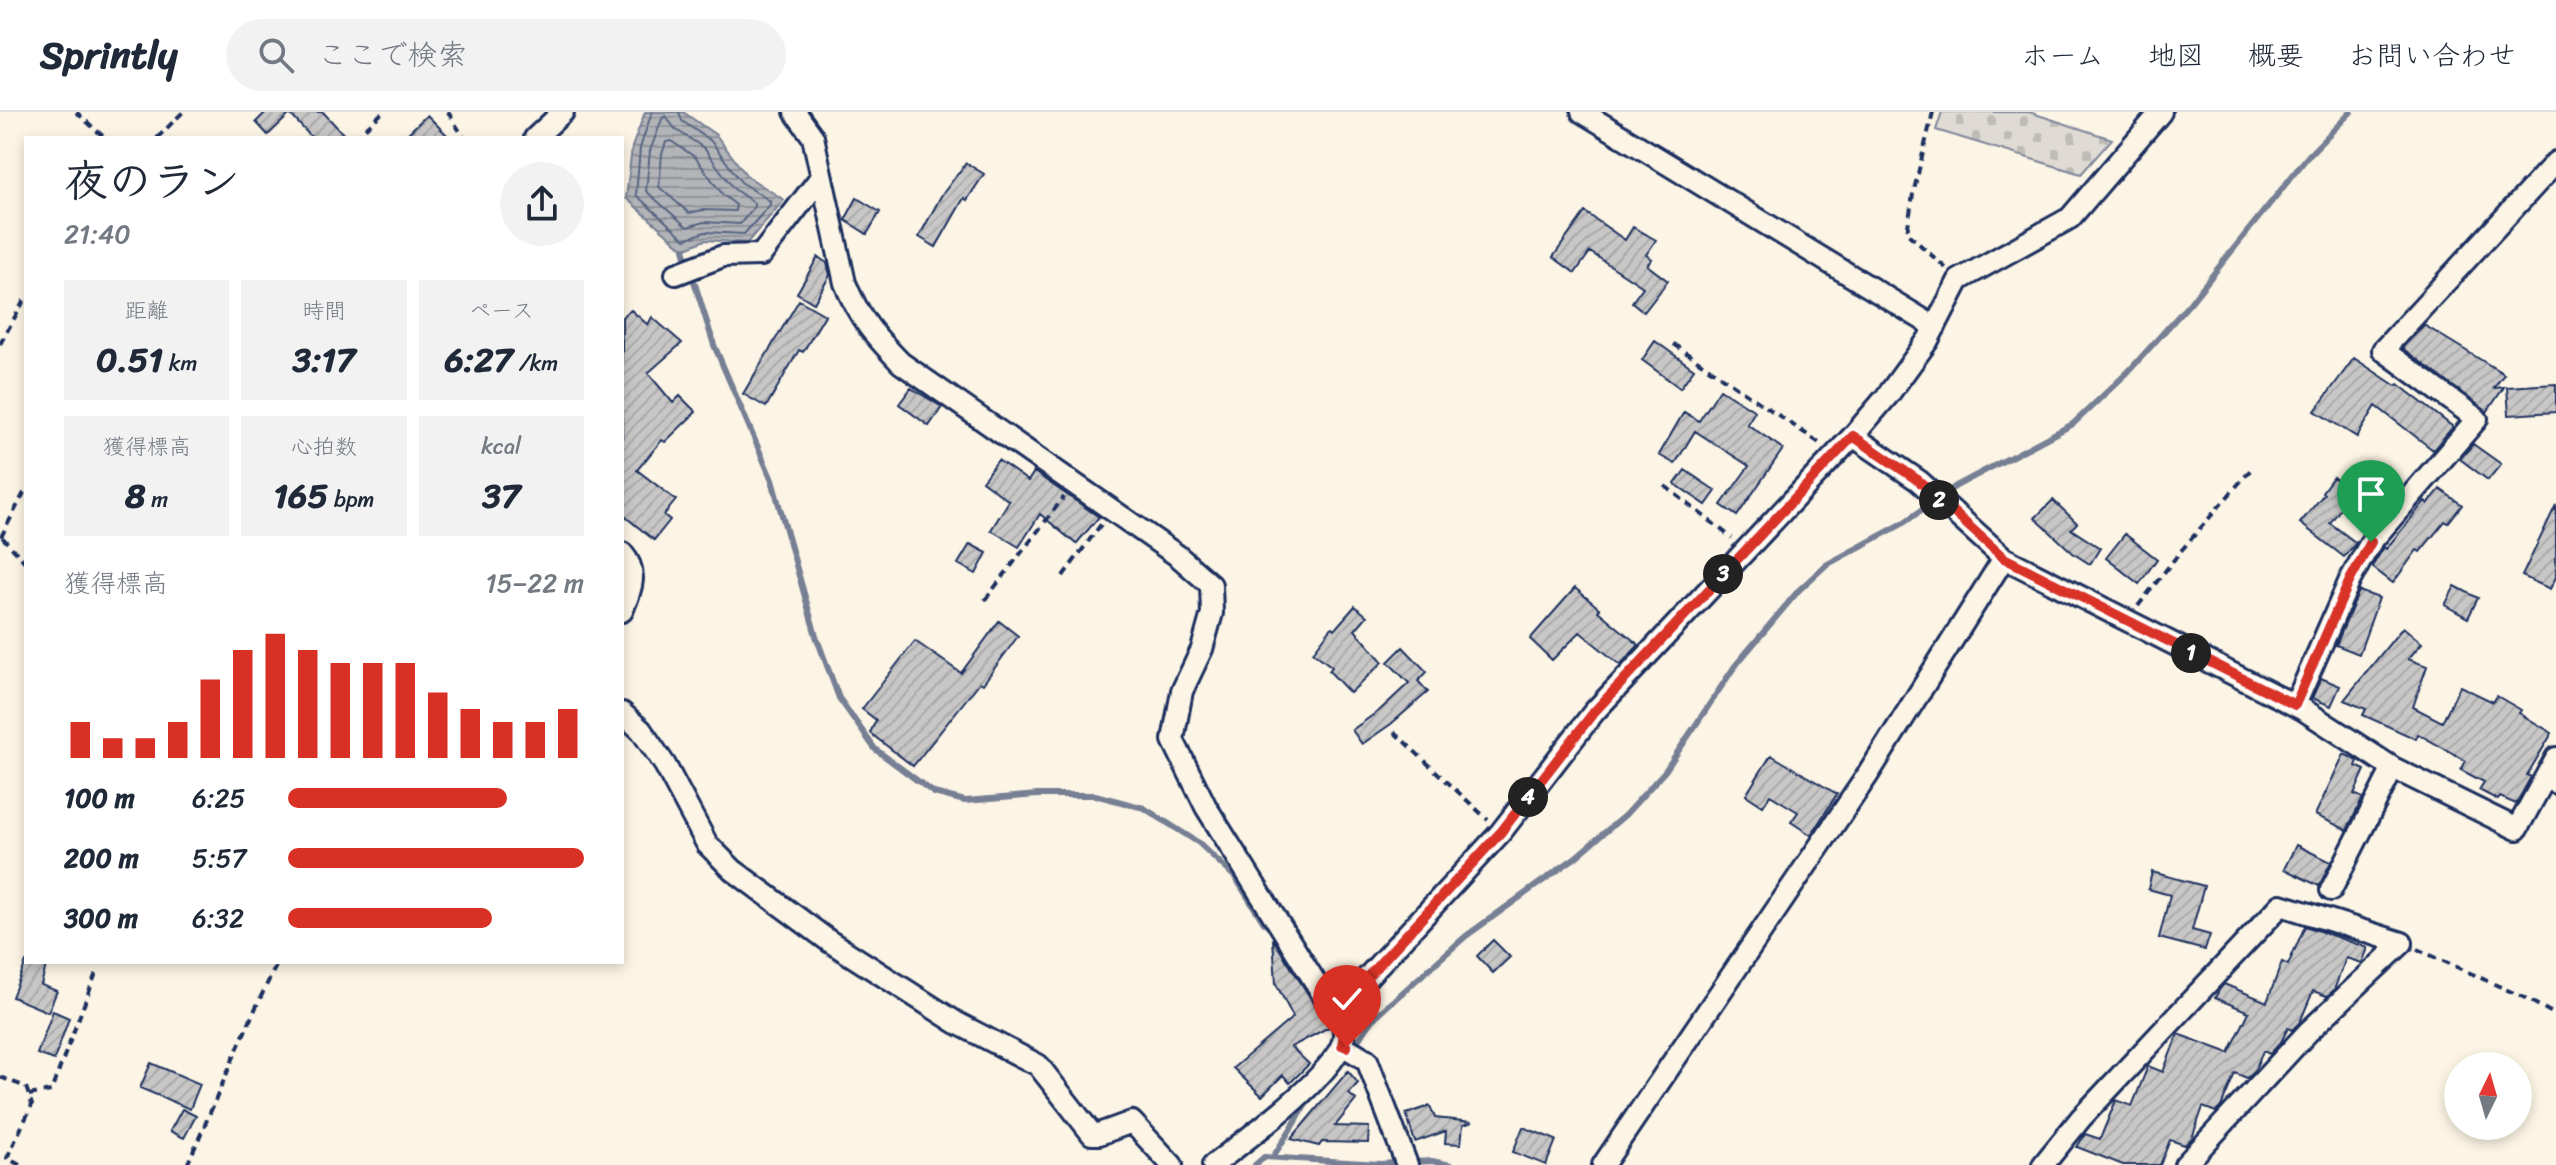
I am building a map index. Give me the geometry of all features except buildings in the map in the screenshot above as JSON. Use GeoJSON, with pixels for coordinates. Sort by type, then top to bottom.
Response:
{"type":"FeatureCollection","features":[{"type":"Feature","properties":{"kind":"street"},"geometry":{"type":"LineString","coordinates":[[537,136],[563,112]]}},
{"type":"Feature","properties":{"kind":"street"},"geometry":{"type":"LineString","coordinates":[[795,112],[813,137],[845,283],[854,306],[869,330],[901,363],[1178,556],[1211,585],[1212,613],[1202,649],[1182,691],[1173,740],[1206,807],[1342,1021],[1350,1049],[1367,1060],[1403,1159]]}},
{"type":"Feature","properties":{"kind":"street"},"geometry":{"type":"LineString","coordinates":[[1582,112],[1935,327]]}},
{"type":"Feature","properties":{"kind":"street"},"geometry":{"type":"LineString","coordinates":[[1332,1009],[1361,984],[1501,832],[1594,712],[1853,436],[1888,395],[1935,327],[1959,280],[2070,218],[2161,112]]}},
{"type":"Feature","properties":{"kind":"street"},"geometry":{"type":"LineString","coordinates":[[2295,705],[2350,580],[2371,542],[2477,419],[2383,350],[2556,162]]}},
{"type":"Feature","properties":{"kind":"street"},"geometry":{"type":"LineString","coordinates":[[676,274],[723,256],[761,255],[821,177]]}},
{"type":"Feature","properties":{"kind":"street"},"geometry":{"type":"LineString","coordinates":[[1853,436],[1919,481],[2004,558],[2295,705],[2393,768],[2517,829],[2551,780],[2556,758]]}},
{"type":"Feature","properties":{"kind":"street"},"geometry":{"type":"LineString","coordinates":[[624,555],[630,562],[633,575],[624,606]]}},
{"type":"Feature","properties":{"kind":"street"},"geometry":{"type":"LineString","coordinates":[[1603,1165],[1867,776],[2004,558]]}},
{"type":"Feature","properties":{"kind":"street"},"geometry":{"type":"LineString","coordinates":[[624,715],[641,730],[665,765],[707,844],[756,890],[957,1023],[1038,1065],[1092,1134],[1132,1122],[1172,1165]]}},
{"type":"Feature","properties":{"kind":"street"},"geometry":{"type":"LineString","coordinates":[[2331,890],[2393,768]]}},
{"type":"Feature","properties":{"kind":"street"},"geometry":{"type":"LineString","coordinates":[[2043,1165],[2081,1118],[2281,905],[2402,943],[2308,1032],[2185,1165]]}},
{"type":"Feature","properties":{"kind":"street"},"geometry":{"type":"LineString","coordinates":[[1213,1165],[1284,1110],[1336,1055],[1350,1049]]}},
{"type":"Feature","properties":{"kind":"path"},"geometry":{"type":"LineString","coordinates":[[76,112],[103,136]]}},
{"type":"Feature","properties":{"kind":"path"},"geometry":{"type":"LineString","coordinates":[[159,136],[183,112]]}},
{"type":"Feature","properties":{"kind":"path"},"geometry":{"type":"LineString","coordinates":[[357,136],[383,112]]}},
{"type":"Feature","properties":{"kind":"path"},"geometry":{"type":"LineString","coordinates":[[448,112],[463,136]]}},
{"type":"Feature","properties":{"kind":"path"},"geometry":{"type":"LineString","coordinates":[[1933,112],[1907,233],[1959,280]]}},
{"type":"Feature","properties":{"kind":"path"},"geometry":{"type":"LineString","coordinates":[[0,344],[24,301]]}},
{"type":"Feature","properties":{"kind":"path"},"geometry":{"type":"LineString","coordinates":[[1673,344],[1837,454]]}},
{"type":"Feature","properties":{"kind":"path"},"geometry":{"type":"LineString","coordinates":[[2127,620],[2253,467]]}},
{"type":"Feature","properties":{"kind":"path"},"geometry":{"type":"LineString","coordinates":[[985,600],[1074,483]]}},
{"type":"Feature","properties":{"kind":"path"},"geometry":{"type":"LineString","coordinates":[[1665,486],[1747,549]]}},
{"type":"Feature","properties":{"kind":"path"},"geometry":{"type":"LineString","coordinates":[[24,493],[1,536],[24,561]]}},
{"type":"Feature","properties":{"kind":"path"},"geometry":{"type":"LineString","coordinates":[[1063,576],[1112,509]]}},
{"type":"Feature","properties":{"kind":"path"},"geometry":{"type":"LineString","coordinates":[[1394,732],[1501,832]]}},
{"type":"Feature","properties":{"kind":"path"},"geometry":{"type":"LineString","coordinates":[[2402,943],[2556,1015]]}},
{"type":"Feature","properties":{"kind":"path"},"geometry":{"type":"LineString","coordinates":[[187,1165],[225,1082],[252,1011],[277,964]]}},
{"type":"Feature","properties":{"kind":"path"},"geometry":{"type":"LineString","coordinates":[[29,1095],[51,1091],[96,973]]}},
{"type":"Feature","properties":{"kind":"path"},"geometry":{"type":"LineString","coordinates":[[0,1077],[26,1087],[32,1105],[7,1158],[20,1165]]}},
{"type":"Feature","properties":{"kind":"green space"},"geometry":{"type":"Polygon","coordinates":[[[1942,112],[2029,112],[2112,139],[2081,174],[1936,130],[1942,112]]]}},
{"type":"Feature","properties":{"kind":"water"},"geometry":{"type":"Polygon","coordinates":[[[645,112],[683,112],[716,135],[747,176],[784,200],[747,243],[705,240],[684,249],[626,198],[632,147],[645,112]]]}},
{"type":"Feature","properties":{"kind":"waterway"},"geometry":{"type":"LineString","coordinates":[[1353,1047],[1376,1016],[1466,936],[1576,857],[1625,815],[1665,771],[1735,666],[1799,590],[1826,565],[1902,524],[1956,486],[2073,424],[2128,372],[2190,303],[2309,155],[2351,112]]}},
{"type":"Feature","properties":{"kind":"waterway"},"geometry":{"type":"LineString","coordinates":[[684,249],[714,345],[772,480],[816,636],[839,698],[875,749],[934,793],[965,801],[1038,795],[1095,795],[1144,808],[1199,843],[1235,877],[1264,923]]}},
{"type":"Feature","properties":{"kind":"waterway"},"geometry":{"type":"LineString","coordinates":[[1273,1157],[1312,1095]]}},
{"type":"Feature","properties":{"kind":"waterway"},"geometry":{"type":"LineString","coordinates":[[1255,1165],[1264,1157],[1380,1164],[1432,1161],[1451,1165]]}},
{"type":"Feature","properties":{"kind":"route"},"geometry":{"type":"LineString","coordinates":[[1347,1047],[1342,1045],[1342,1021],[1332,1009],[1361,984],[1501,832],[1594,712],[1853,436],[1919,481],[2004,558],[2295,705],[2350,580],[2371,542]]}}]}
